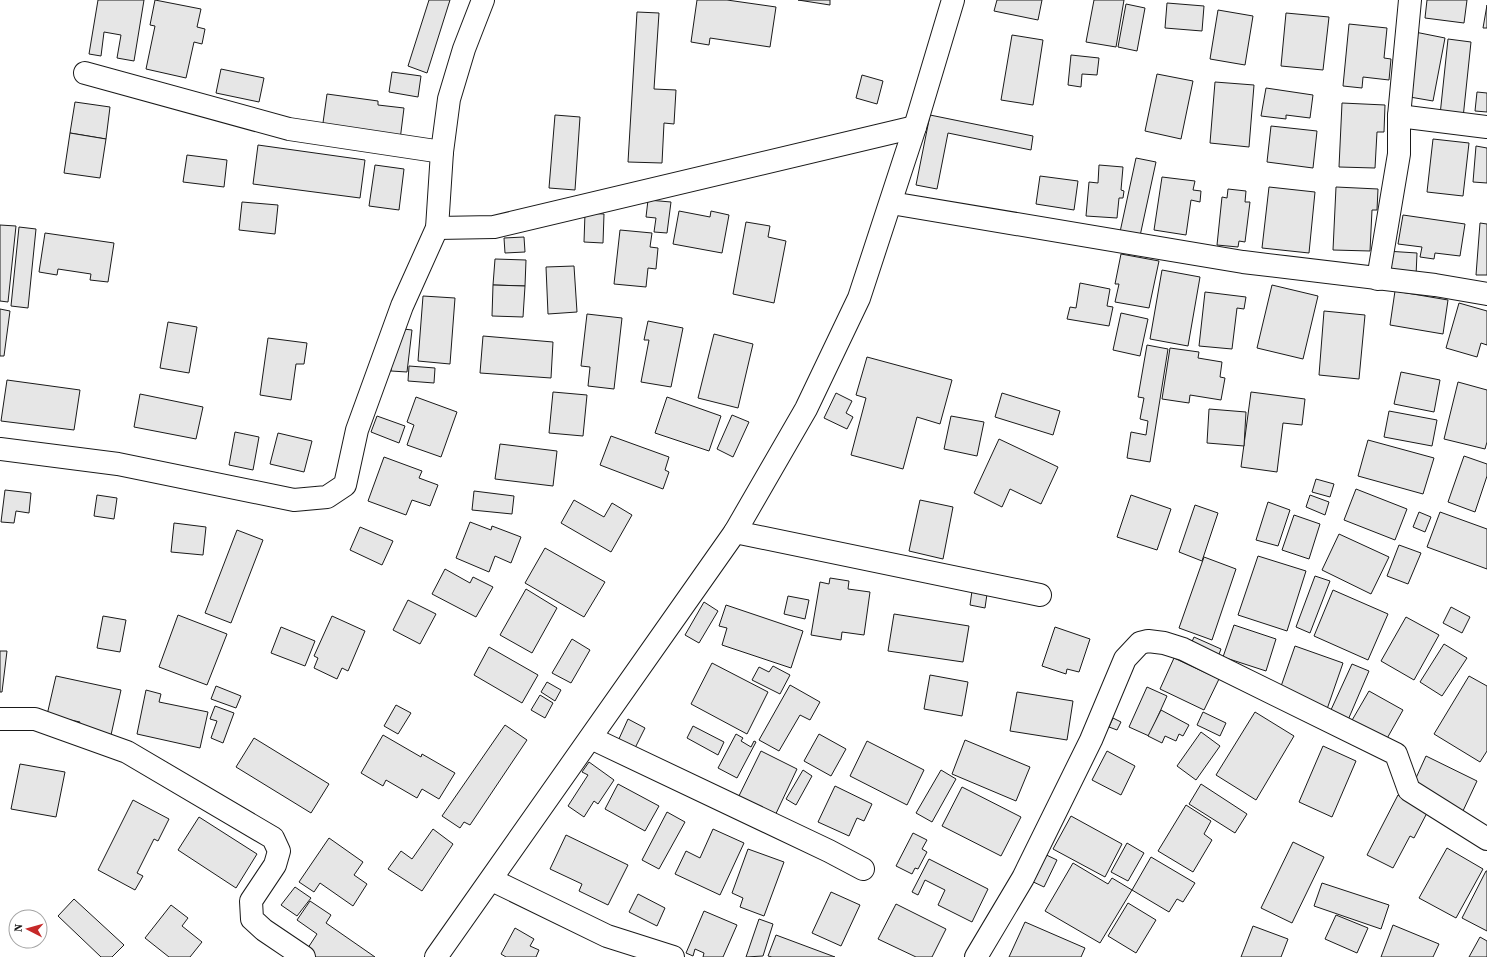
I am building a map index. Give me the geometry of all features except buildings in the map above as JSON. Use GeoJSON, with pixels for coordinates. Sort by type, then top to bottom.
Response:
{"type":"FeatureCollection","features":[{"type":"Feature","properties":{"kind":"street"},"geometry":{"type":"LineString","coordinates":[[0,449],[118,464],[294,500],[327,497],[346,485],[360,423],[402,306],[437,228],[442,152],[449,99],[464,49],[483,0]]}},
{"type":"Feature","properties":{"kind":"street"},"geometry":{"type":"LineString","coordinates":[[436,957],[492,880],[735,532],[806,408],[859,298],[891,203],[954,0]]}},
{"type":"Feature","properties":{"kind":"street"},"geometry":{"type":"LineString","coordinates":[[1378,279],[1399,154],[1399,116],[1410,0]]}},
{"type":"Feature","properties":{"kind":"street"},"geometry":{"type":"LineString","coordinates":[[85,73],[289,129],[442,152]]}},
{"type":"Feature","properties":{"kind":"street"},"geometry":{"type":"LineString","coordinates":[[1399,116],[1487,126]]}},
{"type":"Feature","properties":{"kind":"street"},"geometry":{"type":"LineString","coordinates":[[437,228],[494,227],[915,127]]}},
{"type":"Feature","properties":{"kind":"street"},"geometry":{"type":"LineString","coordinates":[[891,203],[1243,262],[1435,285],[1487,294]]}},
{"type":"Feature","properties":{"kind":"street"},"geometry":{"type":"LineString","coordinates":[[735,532],[1040,595]]}},
{"type":"Feature","properties":{"kind":"street"},"geometry":{"type":"LineString","coordinates":[[976,957],[1023,878],[1091,740],[1125,658],[1140,644],[1148,641],[1164,643],[1207,660],[1256,687],[1396,754],[1409,790],[1487,839]]}},
{"type":"Feature","properties":{"kind":"street"},"geometry":{"type":"LineString","coordinates":[[0,719],[35,719],[127,752],[273,838],[279,851],[275,865],[251,901],[252,919],[264,930],[304,957]]}},
{"type":"Feature","properties":{"kind":"street"},"geometry":{"type":"LineString","coordinates":[[591,738],[829,851],[863,869]]}},
{"type":"Feature","properties":{"kind":"street"},"geometry":{"type":"LineString","coordinates":[[492,880],[607,936],[673,957]]}}]}
